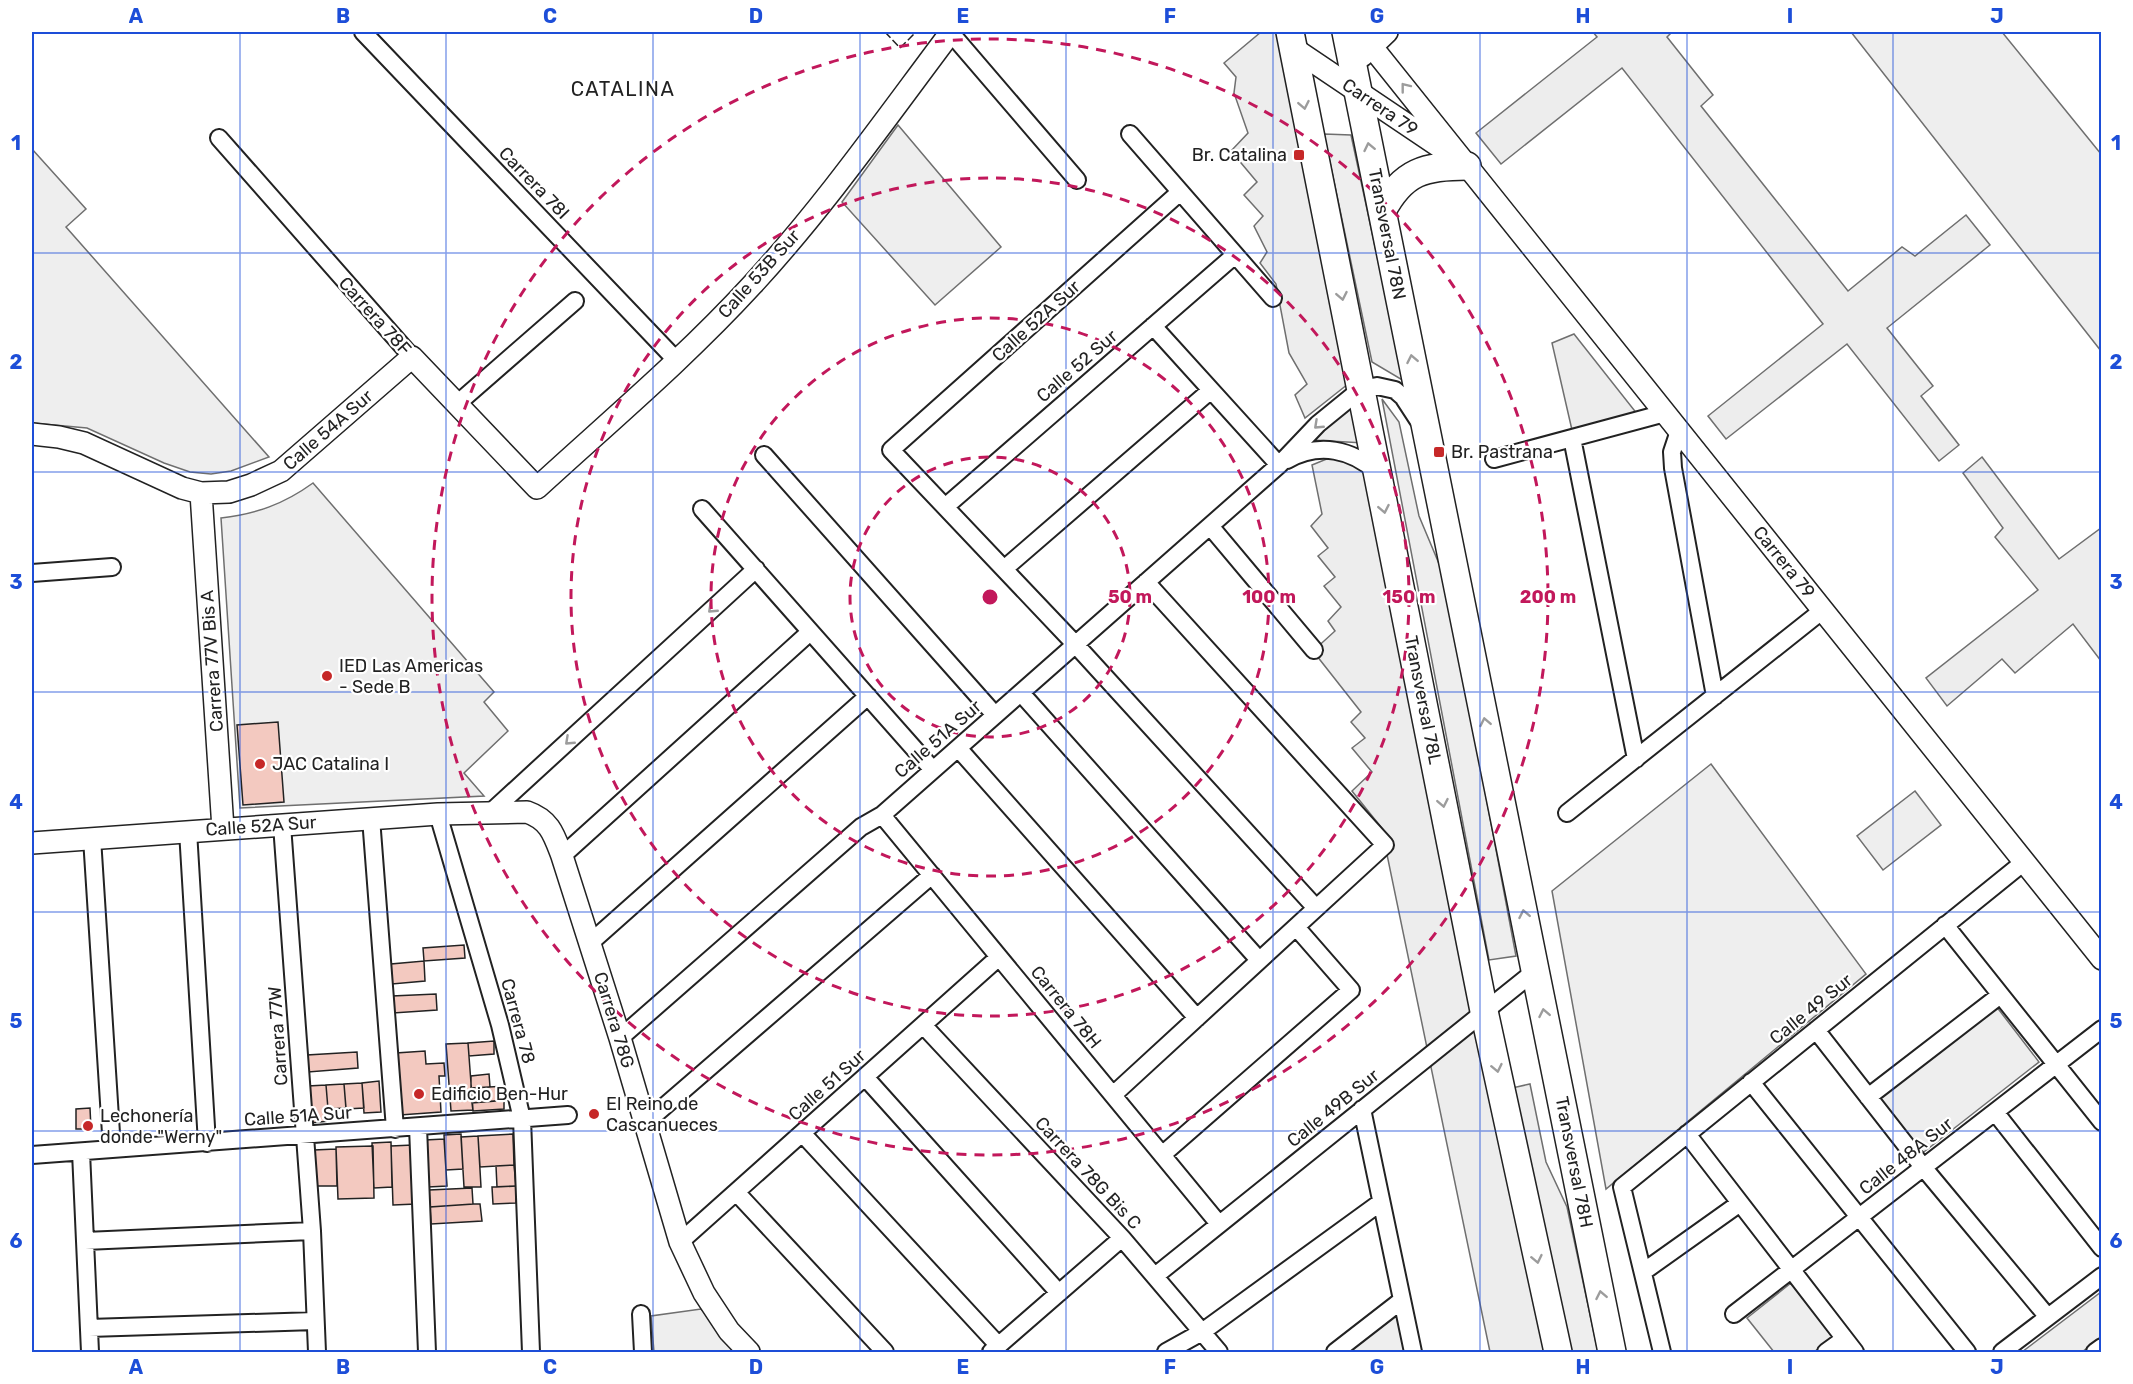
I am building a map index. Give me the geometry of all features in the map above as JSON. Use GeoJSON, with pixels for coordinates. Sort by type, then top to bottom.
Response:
{"type":"FeatureCollection","features":[{"type":"Feature","properties":{"kind":"main road","name":"Transversal 78N"},"geometry":{"type":"LineString","coordinates":[[1346,32],[1428,437]]}},
{"type":"Feature","properties":{"kind":"main road"},"geometry":{"type":"LineString","coordinates":[[1291,40],[1361,389]]}},
{"type":"Feature","properties":{"kind":"main road"},"geometry":{"type":"LineString","coordinates":[[1382,211],[1393,193],[1413,175],[1424,169],[1467,166]]}},
{"type":"Feature","properties":{"kind":"main road","name":"Transversal 78L"},"geometry":{"type":"LineString","coordinates":[[1361,389],[1484,1011]]}},
{"type":"Feature","properties":{"kind":"main road"},"geometry":{"type":"LineString","coordinates":[[1428,437],[1535,971]]}},
{"type":"Feature","properties":{"kind":"main road","name":"Transversal 78H"},"geometry":{"type":"LineString","coordinates":[[1535,971],[1612,1353]]}},
{"type":"Feature","properties":{"kind":"main road"},"geometry":{"type":"LineString","coordinates":[[1484,1011],[1558,1353]]}},
{"type":"Feature","properties":{"kind":"street","name":"Carrera 78I"},"geometry":{"type":"LineString","coordinates":[[363,32],[677,361]]}},
{"type":"Feature","properties":{"kind":"street","name":"Calle 53B Sur"},"geometry":{"type":"LineString","coordinates":[[537,488],[677,361],[752,285],[822,202],[950,32]]}},
{"type":"Feature","properties":{"kind":"street"},"geometry":{"type":"LineString","coordinates":[[950,32],[1077,180]]}},
{"type":"Feature","properties":{"kind":"street"},"geometry":{"type":"LineString","coordinates":[[1352,65],[1373,36]]}},
{"type":"Feature","properties":{"kind":"street","name":"Carrera 79"},"geometry":{"type":"LineString","coordinates":[[1373,36],[1467,166],[2102,959]]}},
{"type":"Feature","properties":{"kind":"street","name":"Carrera 79"},"geometry":{"type":"LineString","coordinates":[[1291,40],[1358,92],[1467,166]]}},
{"type":"Feature","properties":{"kind":"street"},"geometry":{"type":"LineString","coordinates":[[1130,134],[1273,298]]}},
{"type":"Feature","properties":{"kind":"street","name":"Carrera 78F"},"geometry":{"type":"LineString","coordinates":[[219,138],[412,357],[537,488]]}},
{"type":"Feature","properties":{"kind":"street","name":"Calle 52A Sur"},"geometry":{"type":"LineString","coordinates":[[945,507],[891,450],[1180,192]]}},
{"type":"Feature","properties":{"kind":"street","name":"Calle 52 Sur"},"geometry":{"type":"LineString","coordinates":[[945,507],[1235,255]]}},
{"type":"Feature","properties":{"kind":"street"},"geometry":{"type":"LineString","coordinates":[[457,404],[575,301]]}},
{"type":"Feature","properties":{"kind":"street"},"geometry":{"type":"LineString","coordinates":[[1153,326],[1279,465]]}},
{"type":"Feature","properties":{"kind":"street","name":"Calle 54A Sur"},"geometry":{"type":"LineString","coordinates":[[201,493],[229,492],[281,471],[412,357]]}},
{"type":"Feature","properties":{"kind":"street"},"geometry":{"type":"LineString","coordinates":[[1361,389],[1377,386],[1395,390],[1410,406],[1428,437]]}},
{"type":"Feature","properties":{"kind":"street","name":"Calle 51A Sur"},"geometry":{"type":"LineString","coordinates":[[620,1038],[861,827],[882,815],[1279,465],[1318,424],[1361,389]]}},
{"type":"Feature","properties":{"kind":"street"},"geometry":{"type":"LineString","coordinates":[[1004,569],[1210,390]]}},
{"type":"Feature","properties":{"kind":"street"},"geometry":{"type":"LineString","coordinates":[[1494,459],[1665,413]]}},
{"type":"Feature","properties":{"kind":"street"},"geometry":{"type":"LineString","coordinates":[[1679,431],[1672,452],[1673,468],[1715,696]]}},
{"type":"Feature","properties":{"kind":"street"},"geometry":{"type":"LineString","coordinates":[[32,434],[59,436],[84,443],[182,488],[201,493]]}},
{"type":"Feature","properties":{"kind":"street"},"geometry":{"type":"LineString","coordinates":[[1572,438],[1636,759]]}},
{"type":"Feature","properties":{"kind":"street","name":"Calle 51A Sur"},"geometry":{"type":"LineString","coordinates":[[1279,465],[1301,453],[1325,449],[1349,454],[1377,473]]}},
{"type":"Feature","properties":{"kind":"street"},"geometry":{"type":"LineString","coordinates":[[764,455],[995,715]]}},
{"type":"Feature","properties":{"kind":"street","name":"Carrera 77V Bis A"},"geometry":{"type":"LineString","coordinates":[[201,493],[223,829]]}},
{"type":"Feature","properties":{"kind":"street"},"geometry":{"type":"LineString","coordinates":[[945,507],[1075,644],[1316,908]]}},
{"type":"Feature","properties":{"kind":"street"},"geometry":{"type":"LineString","coordinates":[[702,510],[933,770]]}},
{"type":"Feature","properties":{"kind":"street"},"geometry":{"type":"LineString","coordinates":[[1210,526],[1314,650]]}},
{"type":"Feature","properties":{"kind":"street"},"geometry":{"type":"LineString","coordinates":[[32,573],[112,567]]}},
{"type":"Feature","properties":{"kind":"street"},"geometry":{"type":"LineString","coordinates":[[490,813],[756,569]]}},
{"type":"Feature","properties":{"kind":"street"},"geometry":{"type":"LineString","coordinates":[[1113,1095],[1385,844],[1146,582]]}},
{"type":"Feature","properties":{"kind":"street"},"geometry":{"type":"LineString","coordinates":[[1567,813],[1823,610]]}},
{"type":"Feature","properties":{"kind":"street"},"geometry":{"type":"LineString","coordinates":[[562,856],[810,632]]}},
{"type":"Feature","properties":{"kind":"street"},"geometry":{"type":"LineString","coordinates":[[1021,693],[1259,960]]}},
{"type":"Feature","properties":{"kind":"street"},"geometry":{"type":"LineString","coordinates":[[590,943],[868,696]]}},
{"type":"Feature","properties":{"kind":"street"},"geometry":{"type":"LineString","coordinates":[[958,748],[1197,1018]]}},
{"type":"Feature","properties":{"kind":"street","name":"Calle 52A Sur"},"geometry":{"type":"LineString","coordinates":[[32,843],[438,814],[527,812],[539,816]]}},
{"type":"Feature","properties":{"kind":"street","name":"Carrera 78"},"geometry":{"type":"LineString","coordinates":[[438,814],[500,1025],[522,1119],[531,1353]]}},
{"type":"Feature","properties":{"kind":"street","name":"Carrera 78H"},"geometry":{"type":"LineString","coordinates":[[882,815],[1219,1224]]}},
{"type":"Feature","properties":{"kind":"street","name":"Carrera 78G"},"geometry":{"type":"LineString","coordinates":[[539,816],[552,830],[562,856],[620,1038],[680,1242],[704,1293],[729,1331],[749,1353]]}},
{"type":"Feature","properties":{"kind":"street"},"geometry":{"type":"LineString","coordinates":[[371,818],[395,1129]]}},
{"type":"Feature","properties":{"kind":"street","name":"Carrera 77W"},"geometry":{"type":"LineString","coordinates":[[282,825],[312,1231],[317,1353]]}},
{"type":"Feature","properties":{"kind":"street"},"geometry":{"type":"LineString","coordinates":[[188,831],[207,1143]]}},
{"type":"Feature","properties":{"kind":"street"},"geometry":{"type":"LineString","coordinates":[[92,838],[112,1149]]}},
{"type":"Feature","properties":{"kind":"street","name":"Calle 49 Sur"},"geometry":{"type":"LineString","coordinates":[[1643,1272],[1622,1187],[2024,862]]}},
{"type":"Feature","properties":{"kind":"street"},"geometry":{"type":"LineString","coordinates":[[644,1124],[932,875]]}},
{"type":"Feature","properties":{"kind":"street"},"geometry":{"type":"LineString","coordinates":[[1945,925],[1999,996],[2102,1122]]}},
{"type":"Feature","properties":{"kind":"street"},"geometry":{"type":"LineString","coordinates":[[1162,1155],[1352,990],[1296,927]]}},
{"type":"Feature","properties":{"kind":"street","name":"Calle 51 Sur"},"geometry":{"type":"LineString","coordinates":[[680,1242],[999,957]]}},
{"type":"Feature","properties":{"kind":"street","name":"Calle 49B Sur"},"geometry":{"type":"LineString","coordinates":[[1155,1275],[1535,971]]}},
{"type":"Feature","properties":{"kind":"street"},"geometry":{"type":"LineString","coordinates":[[1868,1097],[1999,996]]}},
{"type":"Feature","properties":{"kind":"street","name":"Carrera 78G Bis C"},"geometry":{"type":"LineString","coordinates":[[923,1025],[1122,1238],[1219,1353]]}},
{"type":"Feature","properties":{"kind":"street","name":"Calle 48A Sur"},"geometry":{"type":"LineString","coordinates":[[1734,1314],[2102,1029]]}},
{"type":"Feature","properties":{"kind":"street"},"geometry":{"type":"LineString","coordinates":[[1815,1030],[1923,1167],[2047,1316]]}},
{"type":"Feature","properties":{"kind":"street"},"geometry":{"type":"LineString","coordinates":[[865,1077],[1059,1293]]}},
{"type":"Feature","properties":{"kind":"street"},"geometry":{"type":"LineString","coordinates":[[1752,1082],[1859,1217],[1958,1350]]}},
{"type":"Feature","properties":{"kind":"street"},"geometry":{"type":"LineString","coordinates":[[1362,1109],[1413,1353]]}},
{"type":"Feature","properties":{"kind":"street"},"geometry":{"type":"LineString","coordinates":[[1995,1112],[2102,1248]]}},
{"type":"Feature","properties":{"kind":"street","name":"Calle 51A Sur"},"geometry":{"type":"LineString","coordinates":[[32,1155],[568,1115]]}},
{"type":"Feature","properties":{"kind":"street"},"geometry":{"type":"LineString","coordinates":[[418,1127],[427,1353]]}},
{"type":"Feature","properties":{"kind":"street"},"geometry":{"type":"LineString","coordinates":[[802,1133],[995,1349],[1122,1238]]}},
{"type":"Feature","properties":{"kind":"street"},"geometry":{"type":"LineString","coordinates":[[1687,1134],[1855,1353]]}},
{"type":"Feature","properties":{"kind":"street"},"geometry":{"type":"LineString","coordinates":[[81,1152],[90,1353]]}},
{"type":"Feature","properties":{"kind":"street"},"geometry":{"type":"LineString","coordinates":[[736,1192],[885,1353]]}},
{"type":"Feature","properties":{"kind":"street"},"geometry":{"type":"LineString","coordinates":[[1166,1353],[1202,1332],[1381,1202]]}},
{"type":"Feature","properties":{"kind":"street"},"geometry":{"type":"LineString","coordinates":[[1662,1352],[1643,1272],[1740,1203]]}},
{"type":"Feature","properties":{"kind":"street"},"geometry":{"type":"LineString","coordinates":[[85,1241],[312,1231]]}},
{"type":"Feature","properties":{"kind":"street"},"geometry":{"type":"LineString","coordinates":[[2002,1353],[2047,1316],[2102,1276]]}},
{"type":"Feature","properties":{"kind":"street"},"geometry":{"type":"LineString","coordinates":[[1335,1353],[1402,1300]]}},
{"type":"Feature","properties":{"kind":"street"},"geometry":{"type":"LineString","coordinates":[[641,1314],[643,1353]]}},
{"type":"Feature","properties":{"kind":"street"},"geometry":{"type":"LineString","coordinates":[[89,1328],[315,1321]]}},
{"type":"Feature","properties":{"kind":"street"},"geometry":{"type":"LineString","coordinates":[[1826,1353],[1844,1339]]}},
{"type":"Feature","properties":{"kind":"street"},"geometry":{"type":"LineString","coordinates":[[2095,1353],[2102,1347]]}},
{"type":"Feature","properties":{"kind":"shaded area"},"geometry":{"type":"Polygon","coordinates":[[[1261,32],[1278,32],[1348,384],[1305,418],[1295,395],[1307,384],[1289,353],[1276,284],[1260,263],[1267,252],[1254,226],[1263,216],[1244,195],[1257,182],[1231,151],[1248,133],[1234,93],[1236,77],[1224,63],[1261,32]]]}},
{"type":"Feature","properties":{"kind":"shaded area"},"geometry":{"type":"Polygon","coordinates":[[[1593,32],[1672,32],[1667,37],[1713,95],[1701,106],[1848,291],[1902,247],[1915,256],[1966,215],[1990,245],[1887,328],[1933,386],[1921,396],[1959,445],[1939,461],[1847,344],[1726,439],[1708,416],[1823,324],[1622,68],[1501,164],[1476,133],[1597,37],[1593,32]]]}},
{"type":"Feature","properties":{"kind":"shaded area"},"geometry":{"type":"Polygon","coordinates":[[[1851,32],[2002,32],[2101,154],[2101,351],[1851,32]]]}},
{"type":"Feature","properties":{"kind":"shaded area"},"geometry":{"type":"Polygon","coordinates":[[[898,125],[1001,247],[935,305],[842,202],[898,125]]]}},
{"type":"Feature","properties":{"kind":"shaded area"},"geometry":{"type":"Polygon","coordinates":[[[1324,134],[1351,135],[1404,381],[1372,362],[1324,134]]]}},
{"type":"Feature","properties":{"kind":"shaded area"},"geometry":{"type":"Polygon","coordinates":[[[32,149],[86,209],[66,227],[269,457],[231,471],[211,474],[190,472],[164,463],[87,428],[32,423],[32,149]]]}},
{"type":"Feature","properties":{"kind":"shaded area"},"geometry":{"type":"Polygon","coordinates":[[[1574,334],[1638,415],[1572,430],[1552,343],[1574,334]]]}},
{"type":"Feature","properties":{"kind":"shaded area"},"geometry":{"type":"Polygon","coordinates":[[[1382,399],[1399,422],[1419,516],[1445,578],[1516,956],[1489,960],[1382,399]]]}},
{"type":"Feature","properties":{"kind":"shaded area"},"geometry":{"type":"Polygon","coordinates":[[[1356,404],[1364,443],[1312,440],[1342,415],[1356,404]]]}},
{"type":"Feature","properties":{"kind":"shaded area"},"geometry":{"type":"Polygon","coordinates":[[[1982,457],[2059,559],[2101,528],[2101,661],[2073,624],[2015,673],[2002,659],[1947,706],[1926,678],[2038,590],[1995,537],[2003,528],[1963,473],[1982,457]]]}},
{"type":"Feature","properties":{"kind":"shaded area"},"geometry":{"type":"Polygon","coordinates":[[[1329,458],[1351,462],[1363,469],[1549,1352],[1490,1352],[1385,845],[1385,832],[1352,791],[1372,772],[1352,748],[1365,738],[1351,722],[1361,712],[1313,651],[1335,631],[1328,621],[1341,607],[1324,586],[1335,577],[1318,556],[1328,548],[1311,526],[1322,514],[1312,465],[1329,458]]]}},
{"type":"Feature","properties":{"kind":"shaded area"},"geometry":{"type":"Polygon","coordinates":[[[313,483],[494,692],[484,702],[508,731],[464,773],[484,796],[240,808],[221,518],[269,507],[313,483]]]}},
{"type":"Feature","properties":{"kind":"shaded area"},"geometry":{"type":"Polygon","coordinates":[[[1711,764],[1866,974],[1606,1189],[1552,891],[1711,764]]]}},
{"type":"Feature","properties":{"kind":"shaded area"},"geometry":{"type":"Polygon","coordinates":[[[1915,791],[1941,825],[1883,870],[1857,836],[1915,791]]]}},
{"type":"Feature","properties":{"kind":"shaded area"},"geometry":{"type":"Polygon","coordinates":[[[1996,1006],[2039,1062],[1920,1155],[1878,1099],[1996,1006]]]}},
{"type":"Feature","properties":{"kind":"shaded area"},"geometry":{"type":"Polygon","coordinates":[[[1530,1084],[1546,1162],[1567,1207],[1598,1352],[1567,1352],[1512,1088],[1530,1084]]]}},
{"type":"Feature","properties":{"kind":"shaded area"},"geometry":{"type":"Polygon","coordinates":[[[1791,1283],[1833,1337],[1814,1352],[1774,1352],[1747,1318],[1791,1283]]]}},
{"type":"Feature","properties":{"kind":"shaded area"},"geometry":{"type":"Polygon","coordinates":[[[2101,1292],[2101,1337],[2082,1352],[2022,1352],[2101,1292]]]}},
{"type":"Feature","properties":{"kind":"shaded area"},"geometry":{"type":"Polygon","coordinates":[[[701,1309],[740,1352],[654,1352],[651,1316],[701,1309]]]}},
{"type":"Feature","properties":{"kind":"shaded area"},"geometry":{"type":"Polygon","coordinates":[[[1396,1314],[1405,1352],[1348,1352],[1396,1314]]]}},
{"type":"Feature","properties":{"kind":"building","name":"JAC Catalina I"},"geometry":{"type":"Polygon","coordinates":[[[278,722],[284,802],[243,805],[237,725],[278,722]]]}},
{"type":"Feature","properties":{"kind":"building"},"geometry":{"type":"Polygon","coordinates":[[[464,945],[465,958],[424,961],[423,948],[464,945]]]}},
{"type":"Feature","properties":{"kind":"building"},"geometry":{"type":"Polygon","coordinates":[[[424,961],[425,981],[392,984],[391,964],[424,961]]]}},
{"type":"Feature","properties":{"kind":"building"},"geometry":{"type":"Polygon","coordinates":[[[436,994],[437,1010],[393,1013],[392,996],[436,994]]]}},
{"type":"Feature","properties":{"kind":"building"},"geometry":{"type":"Polygon","coordinates":[[[494,1041],[494,1054],[469,1056],[468,1043],[494,1041]]]}},
{"type":"Feature","properties":{"kind":"building"},"geometry":{"type":"Polygon","coordinates":[[[468,1043],[473,1110],[451,1111],[446,1044],[468,1043]]]}},
{"type":"Feature","properties":{"kind":"building","name":"Edificio Ben-Hur"},"geometry":{"type":"Polygon","coordinates":[[[425,1051],[426,1064],[444,1063],[445,1076],[439,1076],[441,1112],[400,1115],[396,1053],[425,1051]]]}},
{"type":"Feature","properties":{"kind":"building"},"geometry":{"type":"Polygon","coordinates":[[[357,1052],[358,1068],[308,1072],[307,1055],[357,1052]]]}},
{"type":"Feature","properties":{"kind":"building"},"geometry":{"type":"Polygon","coordinates":[[[489,1074],[490,1087],[471,1088],[471,1076],[489,1074]]]}},
{"type":"Feature","properties":{"kind":"building"},"geometry":{"type":"Polygon","coordinates":[[[379,1081],[381,1112],[364,1113],[362,1083],[379,1081]]]}},
{"type":"Feature","properties":{"kind":"building"},"geometry":{"type":"Polygon","coordinates":[[[362,1083],[364,1108],[346,1109],[344,1084],[362,1083]]]}},
{"type":"Feature","properties":{"kind":"building"},"geometry":{"type":"Polygon","coordinates":[[[344,1084],[346,1108],[328,1109],[326,1085],[344,1084]]]}},
{"type":"Feature","properties":{"kind":"building"},"geometry":{"type":"Polygon","coordinates":[[[326,1085],[329,1121],[310,1123],[308,1086],[326,1085]]]}},
{"type":"Feature","properties":{"kind":"building"},"geometry":{"type":"Polygon","coordinates":[[[507,1086],[508,1100],[472,1103],[471,1088],[507,1086]]]}},
{"type":"Feature","properties":{"kind":"building"},"geometry":{"type":"Polygon","coordinates":[[[504,1100],[504,1109],[473,1111],[472,1103],[504,1100]]]}},
{"type":"Feature","properties":{"kind":"building"},"geometry":{"type":"Polygon","coordinates":[[[90,1108],[91,1129],[76,1129],[76,1109],[90,1108]]]}},
{"type":"Feature","properties":{"kind":"building"},"geometry":{"type":"Polygon","coordinates":[[[461,1134],[463,1169],[446,1170],[444,1135],[461,1134]]]}},
{"type":"Feature","properties":{"kind":"building"},"geometry":{"type":"Polygon","coordinates":[[[513,1134],[514,1165],[480,1167],[478,1136],[513,1134]]]}},
{"type":"Feature","properties":{"kind":"building"},"geometry":{"type":"Polygon","coordinates":[[[478,1136],[481,1187],[464,1187],[461,1137],[478,1136]]]}},
{"type":"Feature","properties":{"kind":"building"},"geometry":{"type":"Polygon","coordinates":[[[444,1139],[447,1186],[428,1187],[425,1140],[444,1139]]]}},
{"type":"Feature","properties":{"kind":"building"},"geometry":{"type":"Polygon","coordinates":[[[391,1142],[392,1187],[374,1188],[372,1143],[391,1142]]]}},
{"type":"Feature","properties":{"kind":"building"},"geometry":{"type":"Polygon","coordinates":[[[413,1145],[416,1204],[393,1205],[391,1146],[413,1145]]]}},
{"type":"Feature","properties":{"kind":"building"},"geometry":{"type":"Polygon","coordinates":[[[373,1146],[374,1198],[338,1199],[336,1147],[373,1146]]]}},
{"type":"Feature","properties":{"kind":"building"},"geometry":{"type":"Polygon","coordinates":[[[336,1149],[337,1186],[315,1186],[314,1150],[336,1149]]]}},
{"type":"Feature","properties":{"kind":"building"},"geometry":{"type":"Polygon","coordinates":[[[514,1165],[516,1186],[497,1187],[496,1166],[514,1165]]]}},
{"type":"Feature","properties":{"kind":"building"},"geometry":{"type":"Polygon","coordinates":[[[516,1186],[516,1203],[493,1204],[492,1187],[516,1186]]]}},
{"type":"Feature","properties":{"kind":"building"},"geometry":{"type":"Polygon","coordinates":[[[472,1188],[473,1204],[430,1207],[429,1190],[472,1188]]]}},
{"type":"Feature","properties":{"kind":"building"},"geometry":{"type":"Polygon","coordinates":[[[480,1204],[482,1221],[431,1224],[430,1207],[480,1204]]]}},
{"type":"Feature","properties":{"kind":"fence"},"geometry":{"type":"LineString","coordinates":[[885,32],[900,48],[916,32]]}},
{"type":"Feature","properties":{"kind":"place","name":"Br. Catalina"},"geometry":{"type":"Point","coordinates":[1299,155]}},
{"type":"Feature","properties":{"kind":"place","name":"Br. Pastrana"},"geometry":{"type":"Point","coordinates":[1439,452]}},
{"type":"Feature","properties":{"kind":"place","name":"IED Las Americas - Sede B"},"geometry":{"type":"Point","coordinates":[327,676]}},
{"type":"Feature","properties":{"kind":"place","name":"JAC Catalina I"},"geometry":{"type":"Point","coordinates":[260,764]}},
{"type":"Feature","properties":{"kind":"place","name":"Edificio Ben-Hur"},"geometry":{"type":"Point","coordinates":[419,1094]}},
{"type":"Feature","properties":{"kind":"place","name":"El Reino de Cascanueces"},"geometry":{"type":"Point","coordinates":[594,1114]}},
{"type":"Feature","properties":{"kind":"place","name":"Lechonería donde \"Werny\""},"geometry":{"type":"Point","coordinates":[88,1126]}},
{"type":"Feature","properties":{"kind":"district","name":"CATALINA"},"geometry":{"type":"Point","coordinates":[623,89]}}]}
